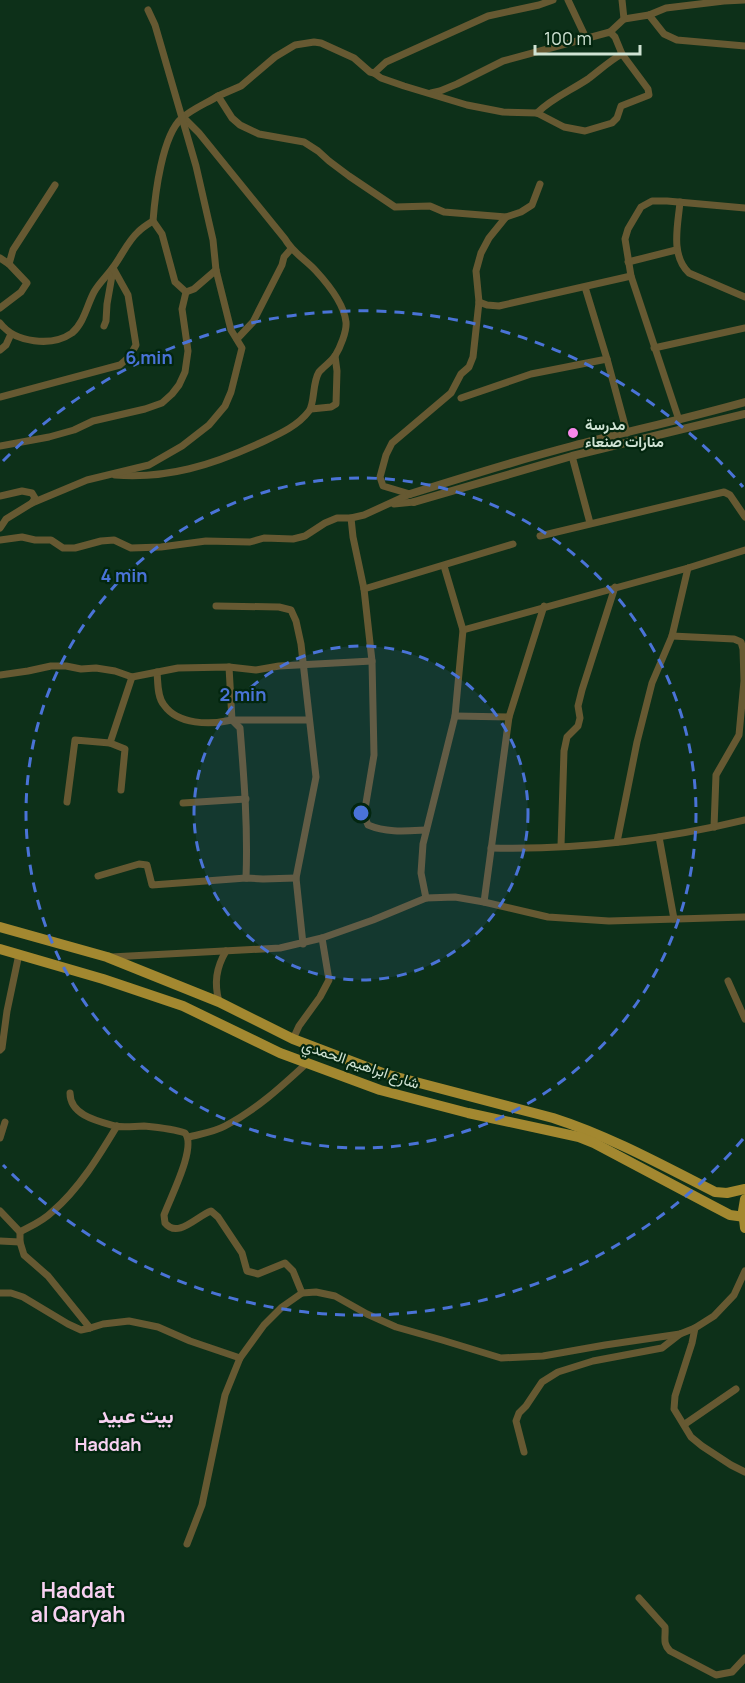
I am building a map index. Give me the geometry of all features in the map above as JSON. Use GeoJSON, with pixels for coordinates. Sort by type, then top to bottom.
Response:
{"type":"FeatureCollection","features":[{"type":"Feature","properties":{"kind":"main road","name":"شارع ابراهيم الحمدي"},"geometry":{"type":"LineString","coordinates":[[0,927],[107,957],[219,1002],[293,1039],[385,1074],[553,1118],[600,1135],[715,1192],[727,1193],[745,1189]]}},
{"type":"Feature","properties":{"kind":"main road","name":"شارع ابراهيم الحمدي"},"geometry":{"type":"LineString","coordinates":[[0,949],[103,979],[183,1006],[255,1041],[380,1090],[579,1137],[745,1221]]}},
{"type":"Feature","properties":{"kind":"main road"},"geometry":{"type":"LineString","coordinates":[[255,1041],[264,1024]]}},
{"type":"Feature","properties":{"kind":"main road"},"geometry":{"type":"LineString","coordinates":[[548,1131],[553,1118]]}},
{"type":"Feature","properties":{"kind":"main road"},"geometry":{"type":"LineString","coordinates":[[630,1163],[636,1152]]}},
{"type":"Feature","properties":{"kind":"main road"},"geometry":{"type":"LineString","coordinates":[[745,1199],[745,1221]]}},
{"type":"Feature","properties":{"kind":"main road"},"geometry":{"type":"LineString","coordinates":[[730,1215],[738,1222],[745,1237]]}},
{"type":"Feature","properties":{"kind":"street"},"geometry":{"type":"LineString","coordinates":[[374,72],[386,62],[488,16],[553,0]]}},
{"type":"Feature","properties":{"kind":"street"},"geometry":{"type":"LineString","coordinates":[[568,0],[586,38]]}},
{"type":"Feature","properties":{"kind":"street"},"geometry":{"type":"LineString","coordinates":[[622,0],[624,19]]}},
{"type":"Feature","properties":{"kind":"street"},"geometry":{"type":"LineString","coordinates":[[666,8],[670,0]]}},
{"type":"Feature","properties":{"kind":"street"},"geometry":{"type":"LineString","coordinates":[[429,93],[457,84],[503,61],[610,33],[624,19],[649,15],[666,8],[727,0],[745,0]]}},
{"type":"Feature","properties":{"kind":"street"},"geometry":{"type":"LineString","coordinates":[[112,475],[149,465],[182,446],[209,425],[225,406],[231,392],[242,348],[231,330],[216,270],[213,240],[183,117],[155,25],[148,10]]}},
{"type":"Feature","properties":{"kind":"street"},"geometry":{"type":"LineString","coordinates":[[649,15],[664,34],[677,40],[745,46]]}},
{"type":"Feature","properties":{"kind":"street"},"geometry":{"type":"LineString","coordinates":[[186,292],[175,282],[162,234],[153,221],[156,188],[171,134],[183,117],[218,96],[241,86],[275,57],[295,45],[321,43],[354,58],[381,78],[467,105],[503,112],[537,113],[564,127],[585,131],[612,123],[617,118],[621,106],[649,95],[648,89],[622,54],[615,37],[610,33]]}},
{"type":"Feature","properties":{"kind":"street"},"geometry":{"type":"LineString","coordinates":[[537,113],[548,102],[589,78],[622,54]]}},
{"type":"Feature","properties":{"kind":"street"},"geometry":{"type":"LineString","coordinates":[[218,96],[240,125],[259,134],[304,142],[395,207],[430,206],[444,212],[506,217],[532,206],[540,184]]}},
{"type":"Feature","properties":{"kind":"street"},"geometry":{"type":"LineString","coordinates":[[0,528],[6,519],[33,503],[87,480],[112,475],[142,476],[169,473],[204,466],[228,458],[278,435],[298,423],[311,409],[318,375],[335,356],[347,325],[345,314],[334,296],[316,272],[291,249],[199,133],[183,117]]}},
{"type":"Feature","properties":{"kind":"street"},"geometry":{"type":"LineString","coordinates":[[9,264],[13,250],[55,184]]}},
{"type":"Feature","properties":{"kind":"street"},"geometry":{"type":"LineString","coordinates":[[679,420],[631,276],[625,239],[634,216],[641,207],[652,201],[745,208]]}},
{"type":"Feature","properties":{"kind":"street"},"geometry":{"type":"LineString","coordinates":[[681,202],[676,250],[681,264],[689,273],[745,297]]}},
{"type":"Feature","properties":{"kind":"street"},"geometry":{"type":"LineString","coordinates":[[506,217],[489,238],[476,271],[478,302],[473,357],[469,367],[461,374],[451,393],[392,442],[380,477],[383,486],[412,498],[454,480],[745,402]]}},
{"type":"Feature","properties":{"kind":"street"},"geometry":{"type":"LineString","coordinates":[[0,323],[11,334],[43,343],[71,333],[80,325],[94,292],[138,232],[153,221]]}},
{"type":"Feature","properties":{"kind":"street"},"geometry":{"type":"LineString","coordinates":[[237,339],[253,322],[284,257],[291,249]]}},
{"type":"Feature","properties":{"kind":"street"},"geometry":{"type":"LineString","coordinates":[[628,262],[676,250]]}},
{"type":"Feature","properties":{"kind":"street"},"geometry":{"type":"LineString","coordinates":[[0,258],[27,283],[21,292],[0,308]]}},
{"type":"Feature","properties":{"kind":"street"},"geometry":{"type":"LineString","coordinates":[[104,326],[113,268]]}},
{"type":"Feature","properties":{"kind":"street"},"geometry":{"type":"LineString","coordinates":[[0,397],[120,365],[130,356],[136,345],[128,295],[113,268]]}},
{"type":"Feature","properties":{"kind":"street"},"geometry":{"type":"LineString","coordinates":[[186,292],[194,289],[216,270]]}},
{"type":"Feature","properties":{"kind":"street"},"geometry":{"type":"LineString","coordinates":[[478,302],[499,306],[631,276]]}},
{"type":"Feature","properties":{"kind":"street"},"geometry":{"type":"LineString","coordinates":[[585,287],[627,433]]}},
{"type":"Feature","properties":{"kind":"street"},"geometry":{"type":"LineString","coordinates":[[0,446],[49,437],[74,430],[93,421],[162,403],[172,394],[185,372],[188,351],[182,309],[186,292]]}},
{"type":"Feature","properties":{"kind":"street"},"geometry":{"type":"LineString","coordinates":[[654,348],[745,328]]}},
{"type":"Feature","properties":{"kind":"street"},"geometry":{"type":"LineString","coordinates":[[0,350],[6,345],[11,334]]}},
{"type":"Feature","properties":{"kind":"street"},"geometry":{"type":"LineString","coordinates":[[311,409],[331,407],[336,404],[335,356]]}},
{"type":"Feature","properties":{"kind":"street"},"geometry":{"type":"LineString","coordinates":[[461,398],[531,374],[607,359]]}},
{"type":"Feature","properties":{"kind":"street"},"geometry":{"type":"LineString","coordinates":[[0,540],[22,537],[51,540],[63,548],[75,548],[114,540],[131,548],[206,541],[250,542],[264,538],[292,539],[305,536],[337,518],[364,515],[385,505],[745,414]]}},
{"type":"Feature","properties":{"kind":"street"},"geometry":{"type":"LineString","coordinates":[[572,456],[590,523]]}},
{"type":"Feature","properties":{"kind":"street"},"geometry":{"type":"LineString","coordinates":[[0,495],[22,491],[32,493],[35,498],[33,503]]}},
{"type":"Feature","properties":{"kind":"street"},"geometry":{"type":"LineString","coordinates":[[540,536],[724,492],[730,495],[745,517]]}},
{"type":"Feature","properties":{"kind":"street"},"geometry":{"type":"LineString","coordinates":[[351,518],[364,589],[372,661],[374,755],[364,815],[368,825],[377,829],[390,832],[426,830]]}},
{"type":"Feature","properties":{"kind":"street"},"geometry":{"type":"LineString","coordinates":[[364,589],[513,544]]}},
{"type":"Feature","properties":{"kind":"street"},"geometry":{"type":"LineString","coordinates":[[463,630],[745,550]]}},
{"type":"Feature","properties":{"kind":"street"},"geometry":{"type":"LineString","coordinates":[[426,897],[421,873],[423,844],[455,716],[463,630],[444,566]]}},
{"type":"Feature","properties":{"kind":"street"},"geometry":{"type":"LineString","coordinates":[[617,842],[637,742],[652,683],[672,636],[688,568]]}},
{"type":"Feature","properties":{"kind":"street"},"geometry":{"type":"LineString","coordinates":[[561,846],[564,751],[567,737],[578,726],[580,718],[578,706],[582,690],[615,587]]}},
{"type":"Feature","properties":{"kind":"street"},"geometry":{"type":"LineString","coordinates":[[216,606],[279,607],[291,610],[296,621],[301,644],[316,777],[297,878],[303,944]]}},
{"type":"Feature","properties":{"kind":"street"},"geometry":{"type":"LineString","coordinates":[[484,902],[509,717],[544,606]]}},
{"type":"Feature","properties":{"kind":"street"},"geometry":{"type":"LineString","coordinates":[[672,636],[734,639],[741,642],[743,649],[744,681],[739,735],[716,775],[714,827]]}},
{"type":"Feature","properties":{"kind":"street"},"geometry":{"type":"LineString","coordinates":[[0,675],[51,666],[96,668],[132,677],[178,668],[229,667],[256,670],[279,666],[372,661]]}},
{"type":"Feature","properties":{"kind":"street"},"geometry":{"type":"LineString","coordinates":[[229,667],[232,720],[240,728],[246,799],[246,878]]}},
{"type":"Feature","properties":{"kind":"street"},"geometry":{"type":"LineString","coordinates":[[157,672],[162,704],[171,713],[188,721],[219,723],[232,720],[309,720]]}},
{"type":"Feature","properties":{"kind":"street"},"geometry":{"type":"LineString","coordinates":[[110,744],[132,677]]}},
{"type":"Feature","properties":{"kind":"street"},"geometry":{"type":"LineString","coordinates":[[455,716],[509,717]]}},
{"type":"Feature","properties":{"kind":"street"},"geometry":{"type":"LineString","coordinates":[[67,802],[75,740],[110,744],[125,749],[120,790]]}},
{"type":"Feature","properties":{"kind":"street"},"geometry":{"type":"LineString","coordinates":[[183,803],[246,799]]}},
{"type":"Feature","properties":{"kind":"street"},"geometry":{"type":"LineString","coordinates":[[491,848],[519,849],[617,842],[659,837],[745,820]]}},
{"type":"Feature","properties":{"kind":"street"},"geometry":{"type":"LineString","coordinates":[[659,837],[674,919]]}},
{"type":"Feature","properties":{"kind":"street"},"geometry":{"type":"LineString","coordinates":[[99,876],[139,864],[147,865],[152,885],[246,878],[297,878]]}},
{"type":"Feature","properties":{"kind":"street"},"geometry":{"type":"LineString","coordinates":[[107,957],[269,950],[303,944],[373,920],[426,897],[455,897],[548,917],[609,921],[745,917]]}},
{"type":"Feature","properties":{"kind":"street"},"geometry":{"type":"LineString","coordinates":[[293,1039],[329,980],[322,938]]}},
{"type":"Feature","properties":{"kind":"street"},"geometry":{"type":"LineString","coordinates":[[219,1002],[216,992],[217,970],[226,951]]}},
{"type":"Feature","properties":{"kind":"street"},"geometry":{"type":"LineString","coordinates":[[0,1050],[2,1048],[3,1011],[19,954]]}},
{"type":"Feature","properties":{"kind":"street"},"geometry":{"type":"LineString","coordinates":[[728,981],[745,1019]]}},
{"type":"Feature","properties":{"kind":"street"},"geometry":{"type":"LineString","coordinates":[[189,1137],[223,1127],[256,1108],[307,1063]]}},
{"type":"Feature","properties":{"kind":"street"},"geometry":{"type":"LineString","coordinates":[[70,1093],[70,1101],[79,1112],[117,1126],[145,1126],[182,1132],[189,1137]]}},
{"type":"Feature","properties":{"kind":"street"},"geometry":{"type":"LineString","coordinates":[[0,1138],[5,1122]]}},
{"type":"Feature","properties":{"kind":"street"},"geometry":{"type":"LineString","coordinates":[[20,1232],[46,1217],[65,1199],[100,1154],[117,1126]]}},
{"type":"Feature","properties":{"kind":"street"},"geometry":{"type":"LineString","coordinates":[[189,1137],[189,1148],[184,1166],[164,1215],[167,1227],[183,1228],[211,1211],[242,1253],[247,1271],[258,1274],[285,1263],[293,1271],[302,1293]]}},
{"type":"Feature","properties":{"kind":"street"},"geometry":{"type":"LineString","coordinates":[[0,1211],[20,1232],[24,1255],[48,1276],[90,1328]]}},
{"type":"Feature","properties":{"kind":"street"},"geometry":{"type":"LineString","coordinates":[[0,1241],[20,1242]]}},
{"type":"Feature","properties":{"kind":"street"},"geometry":{"type":"LineString","coordinates":[[187,1544],[202,1505],[225,1395],[240,1358],[264,1325],[282,1307],[302,1293],[316,1292],[334,1296],[396,1328],[501,1358],[543,1356],[680,1334],[695,1328],[714,1316],[734,1295],[745,1271]]}},
{"type":"Feature","properties":{"kind":"street"},"geometry":{"type":"LineString","coordinates":[[0,1293],[11,1293],[22,1297],[81,1330],[103,1324],[129,1321],[158,1327],[240,1358]]}},
{"type":"Feature","properties":{"kind":"street"},"geometry":{"type":"LineString","coordinates":[[695,1328],[675,1396],[674,1409],[691,1437],[745,1472]]}},
{"type":"Feature","properties":{"kind":"street"},"geometry":{"type":"LineString","coordinates":[[524,1452],[516,1421],[519,1413],[542,1382],[558,1372],[593,1361],[662,1348],[680,1334]]}},
{"type":"Feature","properties":{"kind":"street"},"geometry":{"type":"LineString","coordinates":[[685,1424],[736,1389]]}},
{"type":"Feature","properties":{"kind":"street"},"geometry":{"type":"LineString","coordinates":[[639,1598],[665,1627],[664,1641],[670,1651],[716,1675],[732,1672],[745,1658]]}},
{"type":"Feature","properties":{"kind":"place","name":"مدرسة منارات صنعاء"},"geometry":{"type":"Point","coordinates":[573,433]}},
{"type":"Feature","properties":{"kind":"district","name":"بيت عبيد"},"geometry":{"type":"Point","coordinates":[136,1415]}},
{"type":"Feature","properties":{"kind":"district","name":"Haddah"},"geometry":{"type":"Point","coordinates":[108,1444]}},
{"type":"Feature","properties":{"kind":"district","name":"Haddat al Qaryah"},"geometry":{"type":"Point","coordinates":[78,1602]}}]}
